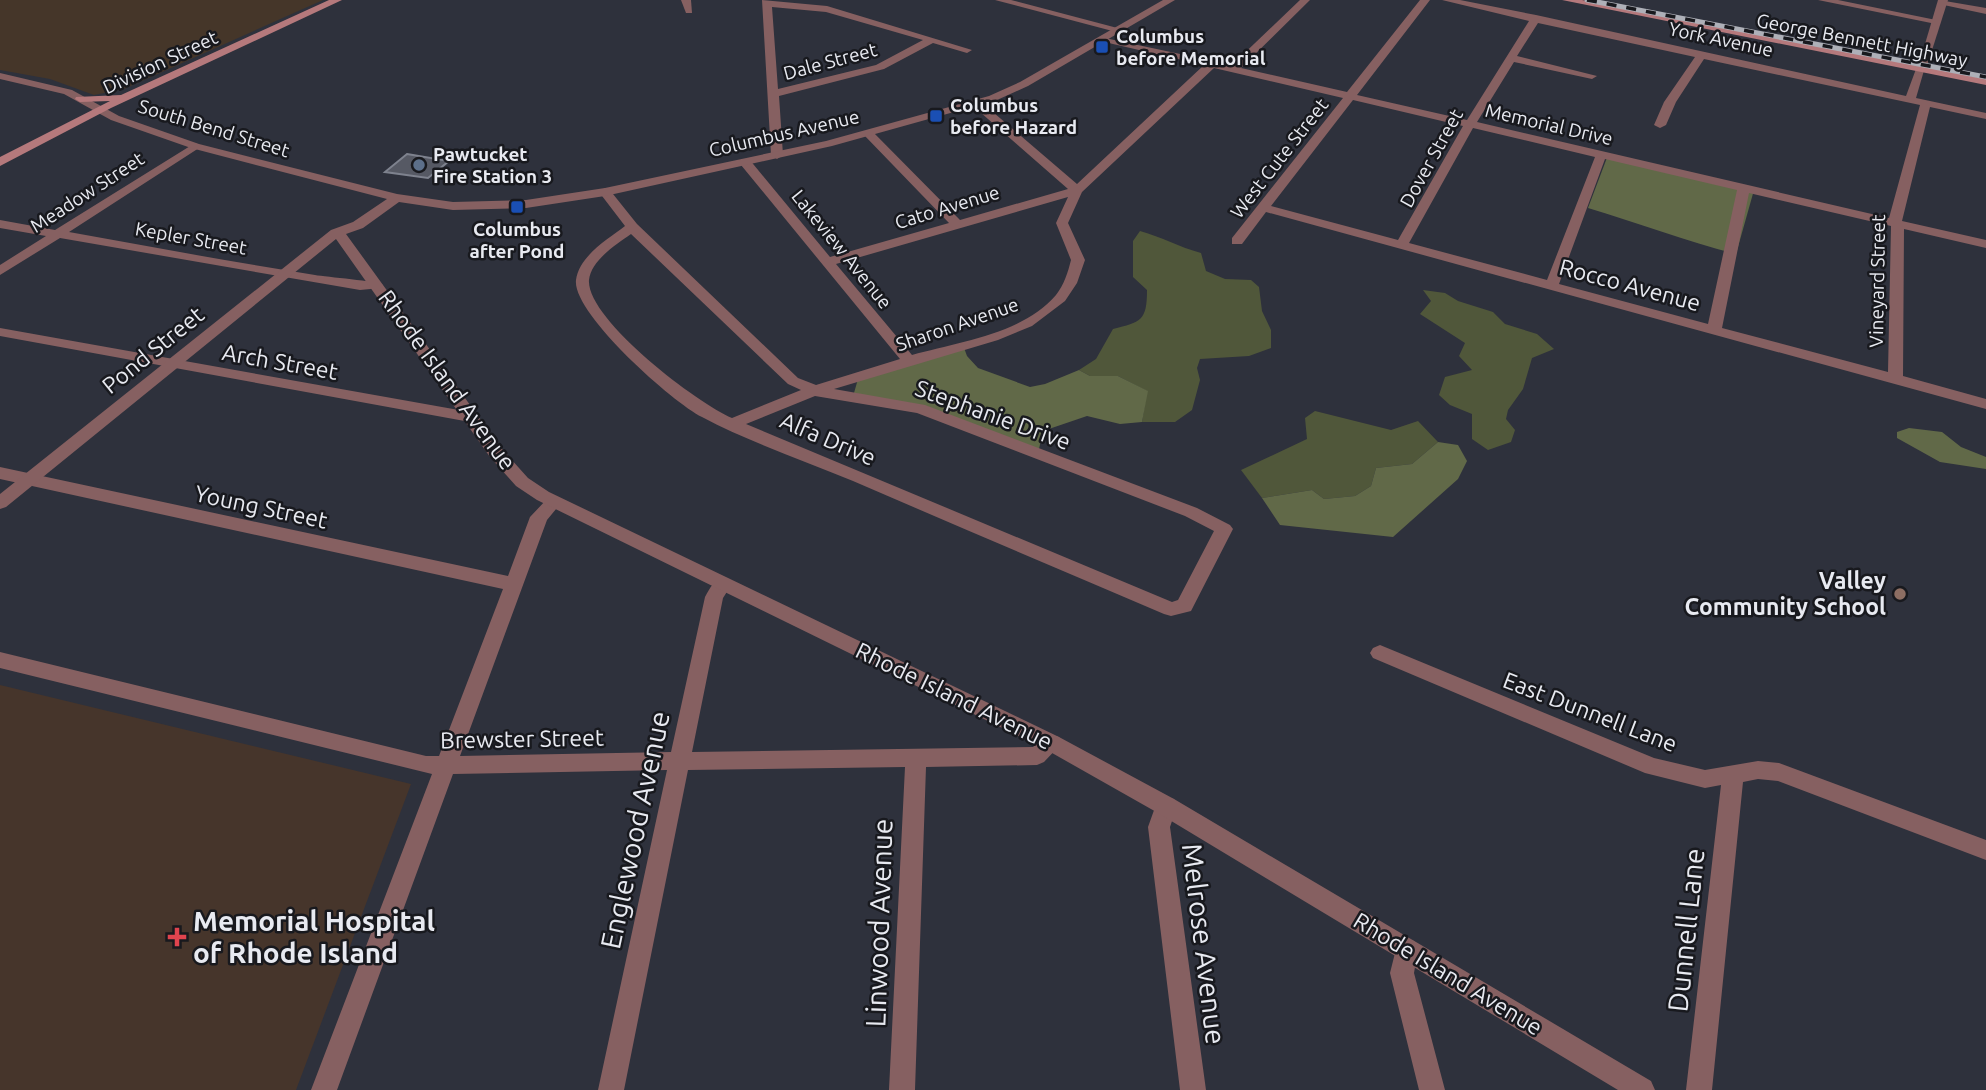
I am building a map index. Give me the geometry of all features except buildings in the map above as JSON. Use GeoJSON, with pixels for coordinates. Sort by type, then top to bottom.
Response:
{"type":"FeatureCollection","features":[{"type":"Feature","properties":{"kind":"main road","name":"Division Street"},"geometry":{"type":"LineString","coordinates":[[0,162],[99,110],[337,0]]}},
{"type":"Feature","properties":{"kind":"main road","name":"George Bennett Highway"},"geometry":{"type":"LineString","coordinates":[[1567,0],[1986,82]]}},
{"type":"Feature","properties":{"kind":"main road"},"geometry":{"type":"LineString","coordinates":[[80,99],[131,95]]}},
{"type":"Feature","properties":{"kind":"street"},"geometry":{"type":"LineString","coordinates":[[1000,0],[1120,30]]}},
{"type":"Feature","properties":{"kind":"street","name":"Columbus Avenue"},"geometry":{"type":"LineString","coordinates":[[381,194],[453,206],[501,206],[605,192],[868,133],[976,103],[1024,85],[1170,0]]}},
{"type":"Feature","properties":{"kind":"street"},"geometry":{"type":"LineString","coordinates":[[1234,69],[1305,0]]}},
{"type":"Feature","properties":{"kind":"street","name":"West Cute Street"},"geometry":{"type":"LineString","coordinates":[[1237,241],[1425,0]]}},
{"type":"Feature","properties":{"kind":"street","name":"York Avenue"},"geometry":{"type":"LineString","coordinates":[[1447,0],[1986,116]]}},
{"type":"Feature","properties":{"kind":"street"},"geometry":{"type":"LineString","coordinates":[[1823,0],[1936,21]]}},
{"type":"Feature","properties":{"kind":"street"},"geometry":{"type":"LineString","coordinates":[[1909,100],[1943,1],[1986,10]]}},
{"type":"Feature","properties":{"kind":"street"},"geometry":{"type":"LineString","coordinates":[[777,155],[767,2],[827,9],[967,50]]}},
{"type":"Feature","properties":{"kind":"street","name":"Dover Street"},"geometry":{"type":"LineString","coordinates":[[1402,245],[1470,124],[1536,18]]}},
{"type":"Feature","properties":{"kind":"street","name":"Memorial Drive"},"geometry":{"type":"LineString","coordinates":[[1104,38],[1986,244]]}},
{"type":"Feature","properties":{"kind":"street","name":"Dale Street"},"geometry":{"type":"LineString","coordinates":[[773,94],[870,71],[931,40]]}},
{"type":"Feature","properties":{"kind":"street"},"geometry":{"type":"LineString","coordinates":[[1660,125],[1670,102],[1703,53]]}},
{"type":"Feature","properties":{"kind":"street"},"geometry":{"type":"LineString","coordinates":[[1511,58],[1592,76]]}},
{"type":"Feature","properties":{"kind":"street","name":"Sharon Avenue"},"geometry":{"type":"LineString","coordinates":[[735,423],[816,391],[1019,325],[1056,303],[1069,287],[1078,260],[1062,223],[1077,190],[1212,64]]}},
{"type":"Feature","properties":{"kind":"street","name":"South Bend Street"},"geometry":{"type":"LineString","coordinates":[[3,78],[53,87],[99,110],[195,146],[381,194]]}},
{"type":"Feature","properties":{"kind":"street"},"geometry":{"type":"LineString","coordinates":[[976,103],[1077,190]]}},
{"type":"Feature","properties":{"kind":"street","name":"Vineyard Street"},"geometry":{"type":"LineString","coordinates":[[1895,380],[1895,217],[1926,103]]}},
{"type":"Feature","properties":{"kind":"street"},"geometry":{"type":"LineString","coordinates":[[868,133],[956,223]]}},
{"type":"Feature","properties":{"kind":"street","name":"Meadow Street"},"geometry":{"type":"LineString","coordinates":[[0,271],[195,146]]}},
{"type":"Feature","properties":{"kind":"street"},"geometry":{"type":"LineString","coordinates":[[1551,287],[1601,155]]}},
{"type":"Feature","properties":{"kind":"street","name":"Lakeview Avenue"},"geometry":{"type":"LineString","coordinates":[[744,162],[909,361]]}},
{"type":"Feature","properties":{"kind":"street"},"geometry":{"type":"LineString","coordinates":[[1713,331],[1744,187]]}},
{"type":"Feature","properties":{"kind":"street","name":"Cato Avenue"},"geometry":{"type":"LineString","coordinates":[[828,262],[1077,190]]}},
{"type":"Feature","properties":{"kind":"street","name":"Stephanie Drive"},"geometry":{"type":"LineString","coordinates":[[605,192],[632,227],[782,372],[816,391],[920,409],[1191,512],[1224,529],[1185,606],[1171,609]]}},
{"type":"Feature","properties":{"kind":"street","name":"Pond Street"},"geometry":{"type":"LineString","coordinates":[[336,233],[342,223],[381,194]]}},
{"type":"Feature","properties":{"kind":"street","name":"Pond Street"},"geometry":{"type":"LineString","coordinates":[[0,503],[336,233],[358,225],[397,198]]}},
{"type":"Feature","properties":{"kind":"street","name":"Rocco Avenue"},"geometry":{"type":"LineString","coordinates":[[1264,208],[1986,404]]}},
{"type":"Feature","properties":{"kind":"street","name":"Kepler Street"},"geometry":{"type":"LineString","coordinates":[[0,224],[284,274],[360,286],[376,285]]}},
{"type":"Feature","properties":{"kind":"street","name":"Alfa Drive"},"geometry":{"type":"LineString","coordinates":[[632,227],[596,257],[582,280],[582,292],[590,305],[641,361],[681,397],[706,413],[1171,609]]}},
{"type":"Feature","properties":{"kind":"street","name":"Rhode Island Avenue"},"geometry":{"type":"LineString","coordinates":[[336,233],[345,239],[470,418],[522,482],[553,503],[1052,743],[1166,806],[1642,1090]]}},
{"type":"Feature","properties":{"kind":"street","name":"Arch Street"},"geometry":{"type":"LineString","coordinates":[[0,332],[470,418]]}},
{"type":"Feature","properties":{"kind":"street","name":"Young Street"},"geometry":{"type":"LineString","coordinates":[[0,473],[513,584]]}},
{"type":"Feature","properties":{"kind":"street"},"geometry":{"type":"LineString","coordinates":[[324,1090],[539,517],[553,503]]}},
{"type":"Feature","properties":{"kind":"street","name":"Englewood Avenue"},"geometry":{"type":"LineString","coordinates":[[611,1090],[714,597],[723,584]]}},
{"type":"Feature","properties":{"kind":"street","name":"East Dunnell Lane"},"geometry":{"type":"LineString","coordinates":[[1380,653],[1652,767],[1705,779],[1758,769],[1779,772],[1986,850]]}},
{"type":"Feature","properties":{"kind":"street","name":"Brewster Street"},"geometry":{"type":"LineString","coordinates":[[0,660],[426,765],[1037,756],[1052,743]]}},
{"type":"Feature","properties":{"kind":"street","name":"Linwood Avenue"},"geometry":{"type":"LineString","coordinates":[[902,1090],[916,759]]}},
{"type":"Feature","properties":{"kind":"street","name":"Dunnell Lane"},"geometry":{"type":"LineString","coordinates":[[1699,1090],[1733,775]]}},
{"type":"Feature","properties":{"kind":"street","name":"Melrose Avenue"},"geometry":{"type":"LineString","coordinates":[[1166,806],[1159,827],[1193,1090]]}},
{"type":"Feature","properties":{"kind":"street"},"geometry":{"type":"LineString","coordinates":[[1406,949],[1402,973],[1432,1090]]}},
{"type":"Feature","properties":{"kind":"shaded area"},"geometry":{"type":"Polygon","coordinates":[[[0,0],[323,0],[124,89],[94,95],[50,79],[0,70],[0,0]]]}},
{"type":"Feature","properties":{"kind":"shaded area","name":"Memorial Hospital of Rhode Island"},"geometry":{"type":"Polygon","coordinates":[[[0,685],[411,784],[296,1090],[0,1090],[0,685]]]}},
{"type":"Feature","properties":{"kind":"green space"},"geometry":{"type":"Polygon","coordinates":[[[1608,155],[1754,190],[1736,254],[1588,208],[1608,155]]]}},
{"type":"Feature","properties":{"kind":"green space"},"geometry":{"type":"Polygon","coordinates":[[[1140,231],[1201,253],[1206,271],[1225,279],[1251,280],[1259,287],[1262,311],[1271,330],[1271,348],[1249,356],[1200,359],[1197,368],[1200,380],[1192,410],[1175,422],[1142,422],[1147,391],[1118,376],[1090,376],[1079,370],[1096,359],[1113,329],[1136,322],[1144,314],[1147,290],[1133,277],[1133,241],[1140,231]]]}},
{"type":"Feature","properties":{"kind":"green space"},"geometry":{"type":"Polygon","coordinates":[[[1423,290],[1445,293],[1458,301],[1493,312],[1505,324],[1537,334],[1554,349],[1532,358],[1523,389],[1508,410],[1506,419],[1515,430],[1511,442],[1488,450],[1472,439],[1472,414],[1450,405],[1439,395],[1445,377],[1472,370],[1459,356],[1465,343],[1420,314],[1431,301],[1423,290]]]}},
{"type":"Feature","properties":{"kind":"green space"},"geometry":{"type":"Polygon","coordinates":[[[963,345],[967,356],[978,368],[1030,387],[1079,370],[1090,376],[1118,376],[1148,391],[1142,422],[1120,424],[1087,416],[1043,431],[1039,449],[917,408],[854,393],[858,379],[963,345]]]}},
{"type":"Feature","properties":{"kind":"green space"},"geometry":{"type":"Polygon","coordinates":[[[1315,411],[1391,430],[1418,421],[1438,442],[1412,464],[1376,468],[1371,486],[1355,496],[1324,499],[1312,490],[1262,498],[1241,470],[1307,439],[1305,418],[1315,411]]]}},
{"type":"Feature","properties":{"kind":"green space"},"geometry":{"type":"Polygon","coordinates":[[[1909,428],[1942,432],[1961,447],[1986,457],[1986,469],[1940,462],[1897,438],[1897,432],[1909,428]]]}},
{"type":"Feature","properties":{"kind":"green space"},"geometry":{"type":"Polygon","coordinates":[[[1438,442],[1458,445],[1467,461],[1458,479],[1393,537],[1280,525],[1262,498],[1312,490],[1324,499],[1355,496],[1371,486],[1376,468],[1412,464],[1438,442]]]}},
{"type":"Feature","properties":{"kind":"railway"},"geometry":{"type":"LineString","coordinates":[[1587,0],[1986,77]]}},
{"type":"Feature","properties":{"kind":"place","name":"Columbus before Memorial"},"geometry":{"type":"Point","coordinates":[1102,47]}},
{"type":"Feature","properties":{"kind":"place","name":"Columbus before Hazard"},"geometry":{"type":"Point","coordinates":[936,116]}},
{"type":"Feature","properties":{"kind":"place","name":"Pawtucket Fire Station 3"},"geometry":{"type":"Point","coordinates":[419,165]}},
{"type":"Feature","properties":{"kind":"place","name":"Columbus after Pond"},"geometry":{"type":"Point","coordinates":[517,207]}},
{"type":"Feature","properties":{"kind":"place","name":"Valley Community School"},"geometry":{"type":"Point","coordinates":[1900,594]}},
{"type":"Feature","properties":{"kind":"place","name":"Memorial Hospital of Rhode Island"},"geometry":{"type":"Point","coordinates":[177,937]}}]}
